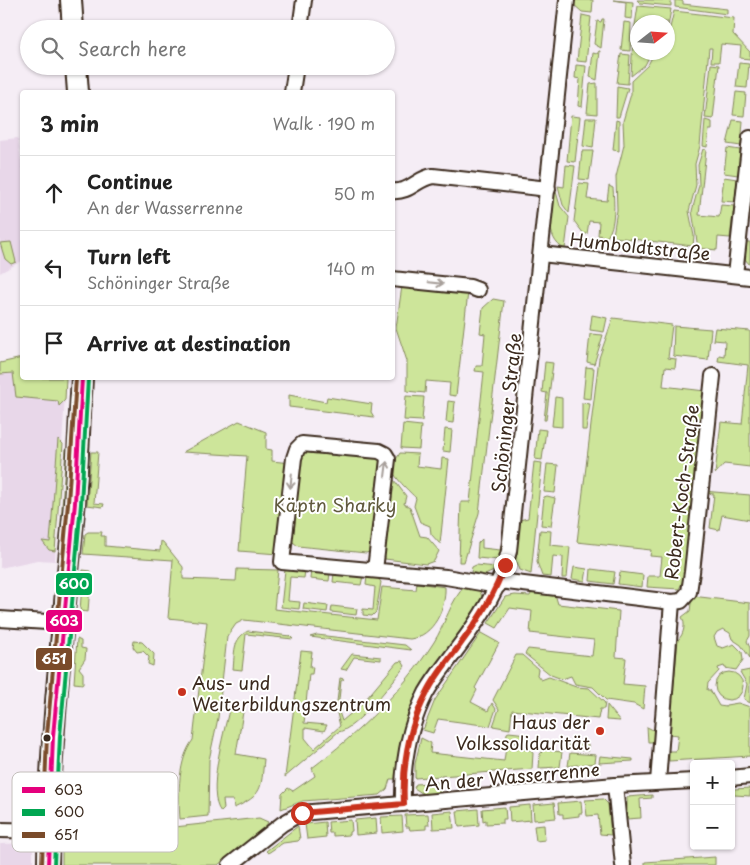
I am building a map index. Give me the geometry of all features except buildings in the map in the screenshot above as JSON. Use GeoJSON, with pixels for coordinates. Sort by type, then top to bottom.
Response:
{"type":"FeatureCollection","features":[{"type":"Feature","properties":{"kind":"street"},"geometry":{"type":"LineString","coordinates":[[71,0],[72,20]]}},
{"type":"Feature","properties":{"kind":"street"},"geometry":{"type":"LineString","coordinates":[[301,20],[304,0]]}},
{"type":"Feature","properties":{"kind":"street","name":"Schöninger Straße"},"geometry":{"type":"LineString","coordinates":[[404,804],[402,781],[406,748],[420,708],[438,674],[476,622],[499,584],[511,538],[568,0]]}},
{"type":"Feature","properties":{"kind":"street"},"geometry":{"type":"LineString","coordinates":[[77,75],[78,90]]}},
{"type":"Feature","properties":{"kind":"street"},"geometry":{"type":"LineString","coordinates":[[292,90],[295,75]]}},
{"type":"Feature","properties":{"kind":"street"},"geometry":{"type":"LineString","coordinates":[[735,276],[750,138]]}},
{"type":"Feature","properties":{"kind":"street"},"geometry":{"type":"LineString","coordinates":[[395,191],[408,190],[427,176],[548,189]]}},
{"type":"Feature","properties":{"kind":"street","name":"Humboldtstraße"},"geometry":{"type":"LineString","coordinates":[[541,254],[750,277]]}},
{"type":"Feature","properties":{"kind":"street"},"geometry":{"type":"LineString","coordinates":[[395,278],[470,287],[478,290]]}},
{"type":"Feature","properties":{"kind":"street","name":"Robert-Koch-Straße"},"geometry":{"type":"LineString","coordinates":[[375,570],[388,459],[385,454],[379,451],[302,444],[297,449],[294,458],[282,562],[446,577],[672,602],[681,600],[688,592],[713,376]]}},
{"type":"Feature","properties":{"kind":"street"},"geometry":{"type":"LineString","coordinates":[[53,772],[63,623],[74,519],[82,380]]}},
{"type":"Feature","properties":{"kind":"street","name":"Robert-Koch-Straße"},"geometry":{"type":"LineString","coordinates":[[658,782],[672,602]]}},
{"type":"Feature","properties":{"kind":"street"},"geometry":{"type":"LineString","coordinates":[[0,619],[63,623]]}},
{"type":"Feature","properties":{"kind":"street"},"geometry":{"type":"LineString","coordinates":[[735,778],[750,776]]}},
{"type":"Feature","properties":{"kind":"street","name":"An der Wasserrenne"},"geometry":{"type":"LineString","coordinates":[[230,865],[293,816],[320,810],[616,785],[690,781]]}},
{"type":"Feature","properties":{"kind":"street"},"geometry":{"type":"LineString","coordinates":[[616,785],[623,865]]}},
{"type":"Feature","properties":{"kind":"street"},"geometry":{"type":"LineString","coordinates":[[48,852],[48,865]]}},
{"type":"Feature","properties":{"kind":"shaded area"},"geometry":{"type":"Polygon","coordinates":[[[18,138],[20,154],[20,262],[0,273],[0,140],[18,138]]]}},
{"type":"Feature","properties":{"kind":"shaded area"},"geometry":{"type":"Polygon","coordinates":[[[20,358],[20,380],[66,380],[55,561],[37,560],[0,568],[0,363],[20,358]]]}},
{"type":"Feature","properties":{"kind":"shaded area"},"geometry":{"type":"Polygon","coordinates":[[[0,844],[12,844],[12,852],[33,852],[33,865],[0,865],[0,844]]]}},
{"type":"Feature","properties":{"kind":"green space"},"geometry":{"type":"Polygon","coordinates":[[[574,0],[593,0],[592,13],[582,12],[573,4],[574,0]]]}},
{"type":"Feature","properties":{"kind":"green space"},"geometry":{"type":"Polygon","coordinates":[[[613,0],[633,2],[632,15],[630,15],[630,19],[625,18],[626,2],[613,0]]]}},
{"type":"Feature","properties":{"kind":"green space"},"geometry":{"type":"Polygon","coordinates":[[[637,0],[671,0],[671,6],[640,3],[637,0]]]}},
{"type":"Feature","properties":{"kind":"green space"},"geometry":{"type":"Polygon","coordinates":[[[675,0],[683,1],[683,4],[727,9],[727,14],[675,7],[675,0]]]}},
{"type":"Feature","properties":{"kind":"green space"},"geometry":{"type":"Polygon","coordinates":[[[638,6],[671,9],[670,15],[637,15],[638,6]]]}},
{"type":"Feature","properties":{"kind":"green space"},"geometry":{"type":"Polygon","coordinates":[[[674,11],[734,18],[733,34],[750,52],[750,59],[740,58],[741,46],[721,44],[719,62],[711,62],[712,48],[709,48],[700,146],[695,164],[696,185],[689,211],[694,236],[693,246],[614,237],[613,235],[617,210],[616,177],[624,145],[623,121],[631,94],[631,81],[648,65],[650,60],[675,60],[675,15],[673,15],[674,11]]]}},
{"type":"Feature","properties":{"kind":"green space"},"geometry":{"type":"Polygon","coordinates":[[[582,15],[591,17],[586,62],[577,61],[582,15]]]}},
{"type":"Feature","properties":{"kind":"green space"},"geometry":{"type":"Polygon","coordinates":[[[604,19],[601,48],[594,44],[597,21],[601,22],[604,19]]]}},
{"type":"Feature","properties":{"kind":"green space"},"geometry":{"type":"Polygon","coordinates":[[[624,22],[630,23],[630,51],[621,50],[624,22]]]}},
{"type":"Feature","properties":{"kind":"green space"},"geometry":{"type":"Polygon","coordinates":[[[599,51],[597,80],[590,77],[593,53],[597,54],[599,51]]]}},
{"type":"Feature","properties":{"kind":"green space"},"geometry":{"type":"Polygon","coordinates":[[[621,54],[630,55],[628,84],[617,83],[621,54]]]}},
{"type":"Feature","properties":{"kind":"green space"},"geometry":{"type":"Polygon","coordinates":[[[632,60],[648,60],[645,65],[631,76],[632,60]]]}},
{"type":"Feature","properties":{"kind":"green space"},"geometry":{"type":"Polygon","coordinates":[[[739,63],[749,64],[747,88],[736,87],[739,63]]]}},
{"type":"Feature","properties":{"kind":"green space"},"geometry":{"type":"Polygon","coordinates":[[[711,64],[719,65],[713,119],[705,118],[711,64]]]}},
{"type":"Feature","properties":{"kind":"green space"},"geometry":{"type":"Polygon","coordinates":[[[576,65],[586,66],[582,107],[578,106],[580,79],[575,78],[576,65]]]}},
{"type":"Feature","properties":{"kind":"green space"},"geometry":{"type":"Polygon","coordinates":[[[597,83],[597,114],[587,113],[590,84],[597,83]]]}},
{"type":"Feature","properties":{"kind":"green space"},"geometry":{"type":"Polygon","coordinates":[[[617,86],[628,88],[619,117],[616,117],[617,86]]]}},
{"type":"Feature","properties":{"kind":"green space"},"geometry":{"type":"Polygon","coordinates":[[[736,92],[746,93],[744,116],[733,115],[736,92]]]}},
{"type":"Feature","properties":{"kind":"green space"},"geometry":{"type":"Polygon","coordinates":[[[571,116],[580,117],[575,162],[567,161],[571,116]]]}},
{"type":"Feature","properties":{"kind":"green space"},"geometry":{"type":"Polygon","coordinates":[[[586,118],[596,118],[593,148],[583,146],[586,118]]]}},
{"type":"Feature","properties":{"kind":"green space"},"geometry":{"type":"Polygon","coordinates":[[[616,120],[619,121],[619,151],[613,150],[616,120]]]}},
{"type":"Feature","properties":{"kind":"green space"},"geometry":{"type":"Polygon","coordinates":[[[705,120],[712,122],[712,130],[709,130],[707,147],[703,146],[705,120]]]}},
{"type":"Feature","properties":{"kind":"green space"},"geometry":{"type":"Polygon","coordinates":[[[733,120],[743,121],[741,146],[727,144],[733,120]]]}},
{"type":"Feature","properties":{"kind":"green space"},"geometry":{"type":"Polygon","coordinates":[[[727,148],[740,150],[738,175],[724,173],[727,148]]]}},
{"type":"Feature","properties":{"kind":"green space"},"geometry":{"type":"Polygon","coordinates":[[[703,149],[706,150],[699,215],[719,217],[721,205],[734,206],[730,238],[718,237],[717,250],[698,248],[692,211],[699,185],[698,165],[703,149]]]}},
{"type":"Feature","properties":{"kind":"green space"},"geometry":{"type":"Polygon","coordinates":[[[582,151],[593,151],[589,180],[579,179],[582,151]]]}},
{"type":"Feature","properties":{"kind":"green space"},"geometry":{"type":"Polygon","coordinates":[[[566,165],[575,166],[569,213],[563,205],[558,186],[564,187],[566,165]]]}},
{"type":"Feature","properties":{"kind":"green space"},"geometry":{"type":"Polygon","coordinates":[[[724,177],[737,179],[735,202],[721,201],[724,177]]]}},
{"type":"Feature","properties":{"kind":"green space"},"geometry":{"type":"Polygon","coordinates":[[[579,183],[589,184],[587,199],[607,201],[609,186],[613,188],[613,220],[607,237],[598,235],[599,222],[589,221],[587,234],[584,234],[574,221],[579,183]]]}},
{"type":"Feature","properties":{"kind":"green space"},"geometry":{"type":"Polygon","coordinates":[[[555,188],[560,206],[569,217],[565,249],[558,245],[551,230],[550,213],[555,188]]]}},
{"type":"Feature","properties":{"kind":"green space"},"geometry":{"type":"Polygon","coordinates":[[[11,242],[16,262],[11,264],[5,259],[0,243],[11,242]]]}},
{"type":"Feature","properties":{"kind":"green space"},"geometry":{"type":"Polygon","coordinates":[[[746,242],[750,242],[750,265],[744,258],[746,242]]]}},
{"type":"Feature","properties":{"kind":"green space"},"geometry":{"type":"Polygon","coordinates":[[[402,286],[468,292],[456,396],[449,395],[450,383],[426,381],[425,393],[407,391],[407,361],[396,328],[402,286]]]}},
{"type":"Feature","properties":{"kind":"green space"},"geometry":{"type":"Polygon","coordinates":[[[493,299],[504,301],[479,513],[464,562],[459,562],[461,502],[470,502],[484,372],[475,371],[476,366],[482,366],[485,334],[480,333],[483,308],[493,299]]]}},
{"type":"Feature","properties":{"kind":"green space"},"geometry":{"type":"Polygon","coordinates":[[[592,315],[607,318],[604,332],[590,330],[592,315]]]}},
{"type":"Feature","properties":{"kind":"green space"},"geometry":{"type":"Polygon","coordinates":[[[613,318],[672,325],[668,358],[676,359],[675,368],[665,367],[663,386],[705,391],[684,579],[679,589],[647,587],[648,576],[660,576],[662,557],[650,556],[651,550],[577,542],[599,358],[613,318]]]}},
{"type":"Feature","properties":{"kind":"green space"},"geometry":{"type":"Polygon","coordinates":[[[674,326],[711,329],[708,360],[673,356],[674,326]]]}},
{"type":"Feature","properties":{"kind":"green space"},"geometry":{"type":"Polygon","coordinates":[[[715,328],[750,331],[750,467],[724,464],[715,474],[721,422],[742,424],[748,365],[718,361],[719,355],[724,356],[725,341],[713,340],[715,328]]]}},
{"type":"Feature","properties":{"kind":"green space"},"geometry":{"type":"Polygon","coordinates":[[[590,334],[603,335],[594,364],[587,362],[590,334]]]}},
{"type":"Feature","properties":{"kind":"green space"},"geometry":{"type":"Polygon","coordinates":[[[20,358],[20,380],[66,380],[65,400],[59,406],[58,401],[16,397],[13,373],[0,374],[0,363],[20,358]]]}},
{"type":"Feature","properties":{"kind":"green space"},"geometry":{"type":"Polygon","coordinates":[[[545,362],[553,363],[546,420],[544,420],[547,393],[542,392],[545,362]]]}},
{"type":"Feature","properties":{"kind":"green space"},"geometry":{"type":"Polygon","coordinates":[[[586,367],[594,368],[591,399],[583,398],[586,367]]]}},
{"type":"Feature","properties":{"kind":"green space"},"geometry":{"type":"Polygon","coordinates":[[[289,395],[326,402],[327,397],[372,404],[371,412],[374,417],[289,407],[289,395]]]}},
{"type":"Feature","properties":{"kind":"green space"},"geometry":{"type":"Polygon","coordinates":[[[406,396],[424,397],[422,421],[404,420],[406,396]]]}},
{"type":"Feature","properties":{"kind":"green space"},"geometry":{"type":"Polygon","coordinates":[[[555,397],[562,398],[562,427],[552,426],[555,397]]]}},
{"type":"Feature","properties":{"kind":"green space"},"geometry":{"type":"Polygon","coordinates":[[[448,401],[455,402],[453,423],[446,422],[448,401]]]}},
{"type":"Feature","properties":{"kind":"green space"},"geometry":{"type":"Polygon","coordinates":[[[582,403],[590,404],[586,430],[582,430],[582,403]]]}},
{"type":"Feature","properties":{"kind":"green space"},"geometry":{"type":"Polygon","coordinates":[[[239,421],[266,432],[266,449],[272,450],[272,461],[290,463],[278,554],[239,551],[247,456],[183,452],[239,421]]]}},
{"type":"Feature","properties":{"kind":"green space"},"geometry":{"type":"Polygon","coordinates":[[[403,424],[421,426],[419,449],[401,448],[403,424]]]}},
{"type":"Feature","properties":{"kind":"green space"},"geometry":{"type":"Polygon","coordinates":[[[445,429],[452,430],[450,452],[443,451],[445,429]]]}},
{"type":"Feature","properties":{"kind":"green space"},"geometry":{"type":"Polygon","coordinates":[[[538,429],[546,430],[542,460],[535,459],[538,429]]]}},
{"type":"Feature","properties":{"kind":"green space"},"geometry":{"type":"Polygon","coordinates":[[[58,439],[63,444],[55,551],[49,550],[42,541],[50,542],[58,439]]]}},
{"type":"Feature","properties":{"kind":"green space"},"geometry":{"type":"Polygon","coordinates":[[[66,448],[69,450],[62,550],[59,551],[66,448]]]}},
{"type":"Feature","properties":{"kind":"green space","name":"Käptn Sharky"},"geometry":{"type":"Polygon","coordinates":[[[304,451],[375,456],[382,462],[373,551],[366,553],[298,546],[289,539],[299,456],[304,451]]]}},
{"type":"Feature","properties":{"kind":"green space"},"geometry":{"type":"Polygon","coordinates":[[[91,452],[98,452],[94,503],[104,504],[103,507],[87,505],[91,452]]]}},
{"type":"Feature","properties":{"kind":"green space"},"geometry":{"type":"Polygon","coordinates":[[[400,453],[418,454],[417,466],[441,469],[442,458],[449,459],[440,544],[431,534],[430,526],[420,522],[414,506],[416,498],[395,475],[392,467],[400,453]]]}},
{"type":"Feature","properties":{"kind":"green space"},"geometry":{"type":"Polygon","coordinates":[[[534,462],[542,463],[531,574],[520,570],[517,562],[514,563],[513,557],[519,520],[528,518],[534,462]]]}},
{"type":"Feature","properties":{"kind":"green space"},"geometry":{"type":"Polygon","coordinates":[[[547,464],[558,465],[555,493],[544,492],[547,464]]]}},
{"type":"Feature","properties":{"kind":"green space"},"geometry":{"type":"Polygon","coordinates":[[[391,476],[406,496],[404,504],[410,507],[420,536],[427,537],[439,551],[434,561],[426,564],[385,559],[382,552],[391,476]]]}},
{"type":"Feature","properties":{"kind":"green space"},"geometry":{"type":"Polygon","coordinates":[[[703,491],[750,495],[750,520],[722,515],[719,530],[710,528],[714,494],[703,493],[703,491]]]}},
{"type":"Feature","properties":{"kind":"green space"},"geometry":{"type":"Polygon","coordinates":[[[544,497],[555,498],[551,526],[541,525],[544,497]]]}},
{"type":"Feature","properties":{"kind":"green space"},"geometry":{"type":"Polygon","coordinates":[[[540,530],[551,531],[550,545],[570,547],[567,578],[562,578],[563,557],[553,556],[551,577],[542,576],[537,562],[540,530]]]}},
{"type":"Feature","properties":{"kind":"green space"},"geometry":{"type":"Polygon","coordinates":[[[88,532],[102,532],[101,536],[105,536],[105,546],[160,551],[161,541],[183,567],[183,579],[236,581],[237,569],[278,570],[274,609],[377,620],[382,587],[416,590],[417,583],[445,587],[445,595],[441,612],[432,627],[426,633],[410,639],[244,620],[236,624],[227,637],[218,718],[209,760],[208,816],[180,819],[180,777],[184,757],[193,740],[207,622],[168,618],[173,560],[83,554],[85,534],[88,532]]]}},
{"type":"Feature","properties":{"kind":"green space"},"geometry":{"type":"Polygon","coordinates":[[[482,539],[482,548],[500,550],[502,542],[499,560],[477,558],[478,543],[482,539]]]}},
{"type":"Feature","properties":{"kind":"green space"},"geometry":{"type":"Polygon","coordinates":[[[476,565],[497,567],[496,570],[485,575],[471,572],[472,567],[476,565]]]}},
{"type":"Feature","properties":{"kind":"green space"},"geometry":{"type":"Polygon","coordinates":[[[574,567],[587,569],[585,581],[572,579],[574,567]]]}},
{"type":"Feature","properties":{"kind":"green space"},"geometry":{"type":"Polygon","coordinates":[[[290,568],[305,570],[304,578],[290,577],[288,601],[300,602],[299,609],[281,607],[285,570],[290,568]]]}},
{"type":"Feature","properties":{"kind":"green space"},"geometry":{"type":"Polygon","coordinates":[[[591,569],[615,572],[613,584],[590,581],[591,569]]]}},
{"type":"Feature","properties":{"kind":"green space"},"geometry":{"type":"Polygon","coordinates":[[[83,570],[91,571],[88,612],[80,611],[83,570]]]}},
{"type":"Feature","properties":{"kind":"green space"},"geometry":{"type":"Polygon","coordinates":[[[311,570],[330,573],[329,581],[310,579],[311,570]]]}},
{"type":"Feature","properties":{"kind":"green space"},"geometry":{"type":"Polygon","coordinates":[[[620,572],[643,575],[642,587],[618,584],[620,572]]]}},
{"type":"Feature","properties":{"kind":"green space"},"geometry":{"type":"Polygon","coordinates":[[[334,573],[363,576],[361,585],[333,582],[334,573]]]}},
{"type":"Feature","properties":{"kind":"green space"},"geometry":{"type":"Polygon","coordinates":[[[367,576],[377,577],[381,582],[376,612],[372,616],[363,615],[363,609],[373,610],[375,587],[366,585],[367,576]]]}},
{"type":"Feature","properties":{"kind":"green space"},"geometry":{"type":"Polygon","coordinates":[[[466,585],[479,589],[483,599],[437,665],[399,758],[395,779],[390,779],[387,789],[380,795],[303,801],[281,809],[282,794],[288,788],[293,791],[315,776],[312,768],[363,726],[394,694],[434,642],[456,597],[466,585]]]}},
{"type":"Feature","properties":{"kind":"green space"},"geometry":{"type":"Polygon","coordinates":[[[532,592],[555,594],[558,604],[619,611],[616,657],[626,658],[623,684],[645,686],[643,709],[634,704],[606,700],[593,687],[575,684],[571,676],[562,679],[551,675],[525,654],[528,649],[592,656],[594,640],[530,633],[532,611],[510,608],[497,628],[488,623],[505,597],[515,595],[530,596],[532,592]]]}},
{"type":"Feature","properties":{"kind":"green space"},"geometry":{"type":"Polygon","coordinates":[[[692,596],[750,603],[750,636],[747,641],[750,648],[750,658],[741,645],[732,639],[730,633],[723,629],[717,632],[714,637],[717,646],[723,648],[734,644],[742,652],[743,660],[736,670],[725,668],[724,666],[718,668],[719,671],[708,683],[707,690],[710,690],[719,706],[726,707],[726,705],[738,703],[750,707],[750,756],[669,761],[669,751],[676,751],[678,735],[669,734],[678,640],[684,629],[682,617],[690,611],[692,596]]]}},
{"type":"Feature","properties":{"kind":"green space"},"geometry":{"type":"Polygon","coordinates":[[[304,603],[328,606],[327,612],[303,609],[304,603]]]}},
{"type":"Feature","properties":{"kind":"green space"},"geometry":{"type":"Polygon","coordinates":[[[332,606],[357,609],[356,615],[331,612],[332,606]]]}},
{"type":"Feature","properties":{"kind":"green space"},"geometry":{"type":"Polygon","coordinates":[[[248,631],[290,636],[293,639],[246,634],[242,670],[233,669],[234,652],[237,642],[248,631]]]}},
{"type":"Feature","properties":{"kind":"green space"},"geometry":{"type":"Polygon","coordinates":[[[481,633],[499,643],[475,688],[477,690],[471,702],[488,711],[492,703],[496,709],[490,726],[438,719],[433,733],[423,730],[435,700],[481,633]]]}},
{"type":"Feature","properties":{"kind":"green space"},"geometry":{"type":"Polygon","coordinates":[[[317,635],[405,645],[411,650],[310,637],[317,635]]]}},
{"type":"Feature","properties":{"kind":"green space"},"geometry":{"type":"Polygon","coordinates":[[[77,639],[81,641],[81,648],[86,649],[85,659],[79,668],[83,673],[83,684],[74,683],[77,639]]]}},
{"type":"Feature","properties":{"kind":"green space"},"geometry":{"type":"Polygon","coordinates":[[[134,641],[142,642],[154,654],[153,666],[148,664],[149,657],[143,651],[137,652],[133,647],[134,641]]]}},
{"type":"Feature","properties":{"kind":"green space"},"geometry":{"type":"Polygon","coordinates":[[[301,651],[312,652],[310,667],[313,667],[312,674],[309,674],[304,723],[327,725],[324,731],[305,728],[305,738],[314,749],[340,726],[336,709],[340,678],[344,679],[341,681],[338,709],[342,721],[361,705],[397,662],[402,661],[405,666],[364,714],[346,729],[338,732],[285,777],[301,651]]]}},
{"type":"Feature","properties":{"kind":"green space"},"geometry":{"type":"Polygon","coordinates":[[[352,654],[381,657],[381,660],[354,657],[346,670],[341,669],[352,654]]]}},
{"type":"Feature","properties":{"kind":"green space"},"geometry":{"type":"Polygon","coordinates":[[[516,655],[522,655],[538,669],[537,675],[541,680],[549,677],[576,687],[589,688],[605,703],[604,709],[600,709],[598,719],[512,710],[510,729],[493,726],[499,709],[493,700],[516,655]]]}},
{"type":"Feature","properties":{"kind":"green space"},"geometry":{"type":"Polygon","coordinates":[[[750,670],[750,703],[744,699],[747,684],[740,672],[750,670]]]}},
{"type":"Feature","properties":{"kind":"green space"},"geometry":{"type":"Polygon","coordinates":[[[729,672],[739,676],[743,686],[739,696],[729,700],[719,696],[715,686],[719,676],[729,672]]]}},
{"type":"Feature","properties":{"kind":"green space"},"geometry":{"type":"Polygon","coordinates":[[[607,705],[620,721],[606,720],[607,705]]]}},
{"type":"Feature","properties":{"kind":"green space"},"geometry":{"type":"Polygon","coordinates":[[[229,710],[243,712],[236,754],[264,759],[261,784],[255,795],[234,808],[233,800],[223,800],[224,809],[221,812],[215,792],[216,778],[220,748],[229,710]]]}},
{"type":"Feature","properties":{"kind":"green space"},"geometry":{"type":"Polygon","coordinates":[[[647,727],[655,731],[654,742],[648,742],[647,727]]]}},
{"type":"Feature","properties":{"kind":"green space"},"geometry":{"type":"Polygon","coordinates":[[[507,733],[527,734],[526,744],[506,742],[507,733]]]}},
{"type":"Feature","properties":{"kind":"green space"},"geometry":{"type":"Polygon","coordinates":[[[421,738],[431,743],[430,753],[504,761],[506,747],[531,750],[533,753],[532,769],[415,778],[415,764],[421,738]]]}},
{"type":"Feature","properties":{"kind":"green space"},"geometry":{"type":"Polygon","coordinates":[[[569,743],[588,745],[588,751],[568,749],[569,743]]]}},
{"type":"Feature","properties":{"kind":"green space"},"geometry":{"type":"Polygon","coordinates":[[[544,750],[562,752],[560,767],[539,768],[540,754],[544,750]]]}},
{"type":"Feature","properties":{"kind":"green space"},"geometry":{"type":"Polygon","coordinates":[[[570,753],[596,755],[595,763],[568,766],[570,753]]]}},
{"type":"Feature","properties":{"kind":"green space"},"geometry":{"type":"Polygon","coordinates":[[[600,756],[633,759],[633,761],[599,763],[600,756]]]}},
{"type":"Feature","properties":{"kind":"green space"},"geometry":{"type":"Polygon","coordinates":[[[441,782],[441,794],[425,795],[414,788],[416,784],[441,782]]]}},
{"type":"Feature","properties":{"kind":"green space"},"geometry":{"type":"Polygon","coordinates":[[[750,788],[750,796],[735,795],[735,789],[750,788]]]}},
{"type":"Feature","properties":{"kind":"green space"},"geometry":{"type":"Polygon","coordinates":[[[652,795],[652,798],[640,799],[641,818],[627,819],[627,797],[652,795]]]}},
{"type":"Feature","properties":{"kind":"green space"},"geometry":{"type":"Polygon","coordinates":[[[603,799],[608,804],[611,835],[600,834],[598,815],[587,816],[585,800],[603,799]]]}},
{"type":"Feature","properties":{"kind":"green space"},"geometry":{"type":"Polygon","coordinates":[[[581,801],[582,813],[579,813],[579,816],[563,818],[563,814],[559,814],[558,803],[581,801]]]}},
{"type":"Feature","properties":{"kind":"green space"},"geometry":{"type":"Polygon","coordinates":[[[554,803],[556,818],[534,820],[533,805],[554,803]]]}},
{"type":"Feature","properties":{"kind":"green space"},"geometry":{"type":"Polygon","coordinates":[[[530,805],[531,820],[510,822],[509,807],[530,805]]]}},
{"type":"Feature","properties":{"kind":"green space"},"geometry":{"type":"Polygon","coordinates":[[[505,807],[506,819],[503,819],[503,823],[486,824],[486,820],[483,821],[482,809],[505,807]]]}},
{"type":"Feature","properties":{"kind":"green space"},"geometry":{"type":"Polygon","coordinates":[[[478,809],[479,825],[459,827],[457,811],[478,809]]]}},
{"type":"Feature","properties":{"kind":"green space"},"geometry":{"type":"Polygon","coordinates":[[[452,811],[454,828],[433,829],[432,813],[452,811]]]}},
{"type":"Feature","properties":{"kind":"green space"},"geometry":{"type":"Polygon","coordinates":[[[428,814],[429,825],[426,825],[426,829],[410,830],[409,827],[406,827],[405,815],[428,814]]]}},
{"type":"Feature","properties":{"kind":"green space"},"geometry":{"type":"Polygon","coordinates":[[[402,816],[403,831],[382,833],[381,817],[402,816]]]}},
{"type":"Feature","properties":{"kind":"green space"},"geometry":{"type":"Polygon","coordinates":[[[259,818],[268,822],[266,826],[218,865],[62,865],[62,852],[178,852],[178,827],[259,818]]]}},
{"type":"Feature","properties":{"kind":"green space"},"geometry":{"type":"Polygon","coordinates":[[[376,818],[377,833],[356,835],[355,820],[376,818]]]}},
{"type":"Feature","properties":{"kind":"green space"},"geometry":{"type":"Polygon","coordinates":[[[351,820],[352,831],[349,832],[349,835],[333,836],[333,833],[329,833],[328,822],[351,820]]]}},
{"type":"Feature","properties":{"kind":"green space"},"geometry":{"type":"Polygon","coordinates":[[[325,822],[326,837],[307,839],[305,824],[325,822]]]}},
{"type":"Feature","properties":{"kind":"green space"},"geometry":{"type":"Polygon","coordinates":[[[544,825],[545,840],[536,841],[534,826],[544,825]]]}},
{"type":"Feature","properties":{"kind":"green space"},"geometry":{"type":"Polygon","coordinates":[[[298,826],[300,839],[298,841],[283,843],[268,853],[266,851],[298,826]]]}},
{"type":"Feature","properties":{"kind":"green space"},"geometry":{"type":"Polygon","coordinates":[[[715,857],[715,865],[645,865],[645,862],[715,857]]]}},
{"type":"Feature","properties":{"kind":"transit line","name":"651"},"geometry":{"type":"LineString","coordinates":[[46,772],[47,735],[68,503],[76,380]]}},
{"type":"Feature","properties":{"kind":"transit line","name":"603"},"geometry":{"type":"LineString","coordinates":[[52,772],[53,736],[75,503],[82,380]]}},
{"type":"Feature","properties":{"kind":"transit line","name":"600"},"geometry":{"type":"LineString","coordinates":[[58,772],[81,504],[88,380]]}},
{"type":"Feature","properties":{"kind":"transit line","name":"651"},"geometry":{"type":"LineString","coordinates":[[42,852],[42,865]]}},
{"type":"Feature","properties":{"kind":"transit line","name":"603"},"geometry":{"type":"LineString","coordinates":[[48,865],[49,852]]}},
{"type":"Feature","properties":{"kind":"transit line","name":"600"},"geometry":{"type":"LineString","coordinates":[[54,865],[55,852]]}},
{"type":"Feature","properties":{"kind":"place","name":"Aus- und Weiterbildungszentrum"},"geometry":{"type":"Point","coordinates":[182,692]}},
{"type":"Feature","properties":{"kind":"place","name":"Haus der Volkssolidarität"},"geometry":{"type":"Point","coordinates":[600,731]}},
{"type":"Feature","properties":{"kind":"route"},"geometry":{"type":"LineString","coordinates":[[302,813],[404,804],[403,769],[406,748],[416,717],[427,692],[438,674],[476,622],[498,586],[505,565]]}}]}
